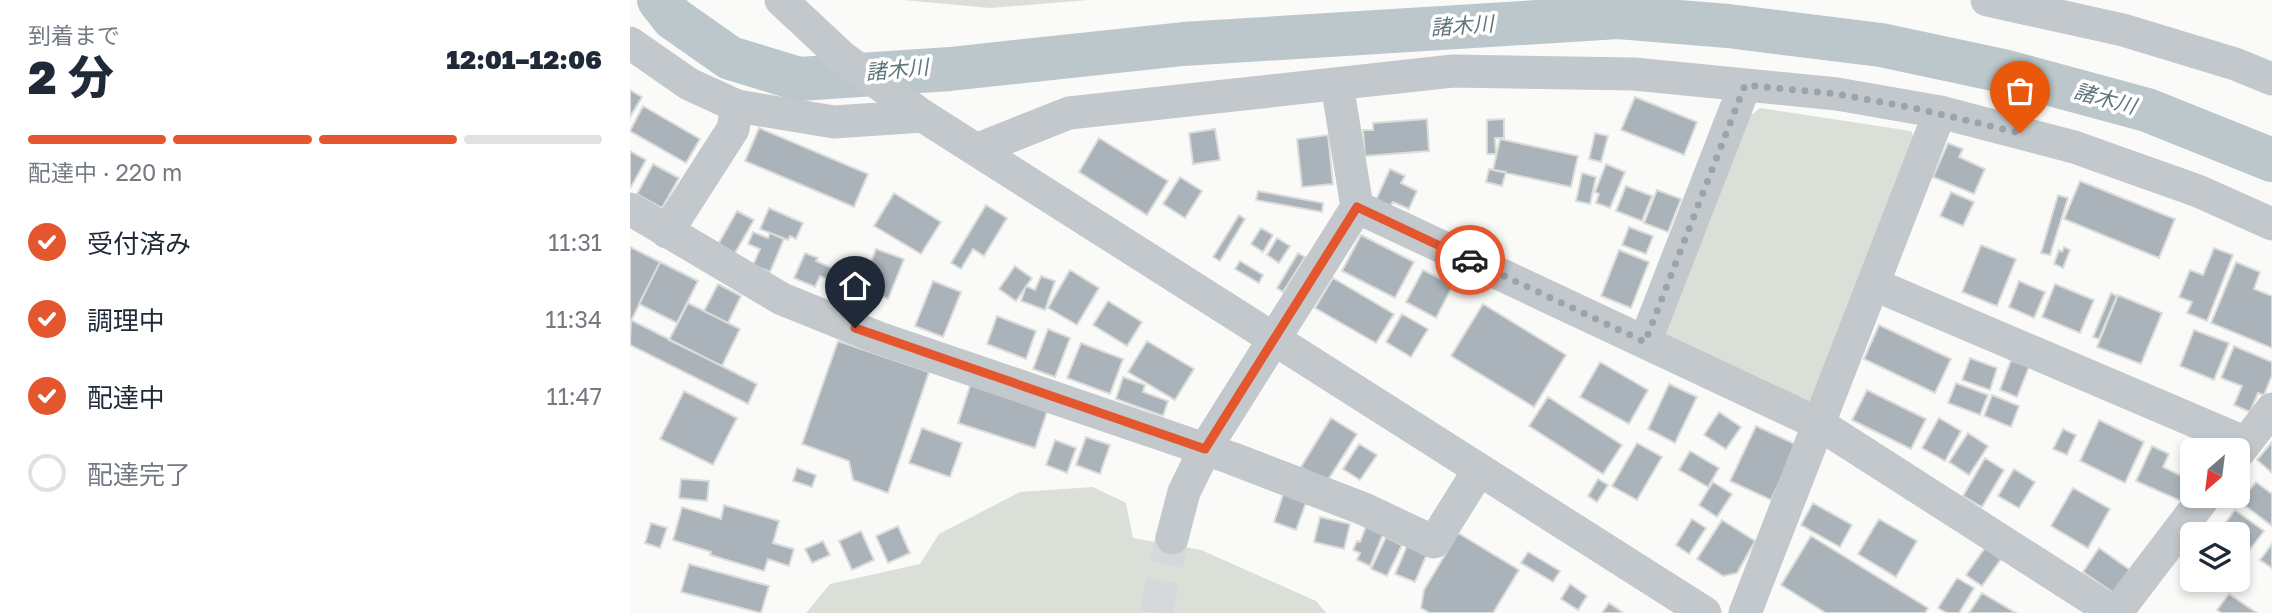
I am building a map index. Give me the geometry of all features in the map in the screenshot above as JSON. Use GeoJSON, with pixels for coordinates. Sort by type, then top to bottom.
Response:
{"type":"FeatureCollection","features":[{"type":"Feature","properties":{"kind":"street"},"geometry":{"type":"LineString","coordinates":[[1987,0],[2123,30],[2235,64],[2272,79]]}},
{"type":"Feature","properties":{"kind":"street"},"geometry":{"type":"LineString","coordinates":[[787,6],[842,57],[914,110],[1706,613]]}},
{"type":"Feature","properties":{"kind":"street"},"geometry":{"type":"LineString","coordinates":[[630,43],[689,84],[737,106],[834,122],[914,110]]}},
{"type":"Feature","properties":{"kind":"street"},"geometry":{"type":"LineString","coordinates":[[978,149],[1069,113],[1453,71],[1634,74],[1837,94],[1940,112],[2074,147],[2198,191],[2272,224]]}},
{"type":"Feature","properties":{"kind":"street"},"geometry":{"type":"LineString","coordinates":[[1172,538],[1184,492],[1205,449],[1357,207],[1336,83]]}},
{"type":"Feature","properties":{"kind":"street"},"geometry":{"type":"LineString","coordinates":[[1645,342],[1745,85]]}},
{"type":"Feature","properties":{"kind":"street"},"geometry":{"type":"LineString","coordinates":[[667,232],[733,129],[737,106]]}},
{"type":"Feature","properties":{"kind":"street"},"geometry":{"type":"LineString","coordinates":[[1745,613],[1940,112]]}},
{"type":"Feature","properties":{"kind":"street"},"geometry":{"type":"LineString","coordinates":[[1357,207],[1819,424],[2115,613],[2196,508]]}},
{"type":"Feature","properties":{"kind":"street"},"geometry":{"type":"LineString","coordinates":[[630,209],[782,299],[879,338],[1205,449],[1364,509],[1434,542],[1479,470]]}},
{"type":"Feature","properties":{"kind":"street"},"geometry":{"type":"LineString","coordinates":[[1873,284],[2220,438]]}},
{"type":"Feature","properties":{"kind":"street"},"geometry":{"type":"LineString","coordinates":[[2250,438],[2272,409]]}},
{"type":"Feature","properties":{"kind":"shaded area"},"geometry":{"type":"Polygon","coordinates":[[[903,0],[1088,0],[990,8],[903,0]]]}},
{"type":"Feature","properties":{"kind":"shaded area"},"geometry":{"type":"Polygon","coordinates":[[[1760,108],[1911,131],[1916,140],[1811,408],[1659,337],[1750,116],[1760,108]]]}},
{"type":"Feature","properties":{"kind":"shaded area"},"geometry":{"type":"Polygon","coordinates":[[[1093,487],[1126,503],[1133,538],[1201,550],[1316,601],[1326,613],[806,613],[830,584],[920,564],[939,534],[1020,492],[1093,487]]]}},
{"type":"Feature","properties":{"kind":"building"},"geometry":{"type":"Polygon","coordinates":[[[630,90],[642,97],[630,117],[630,90]]]}},
{"type":"Feature","properties":{"kind":"building"},"geometry":{"type":"Polygon","coordinates":[[[1635,97],[1697,122],[1684,155],[1621,130],[1635,97]]]}},
{"type":"Feature","properties":{"kind":"building"},"geometry":{"type":"Polygon","coordinates":[[[643,106],[700,139],[686,163],[630,131],[643,106]]]}},
{"type":"Feature","properties":{"kind":"building"},"geometry":{"type":"Polygon","coordinates":[[[1427,119],[1429,151],[1365,156],[1363,130],[1373,130],[1373,123],[1427,119]]]}},
{"type":"Feature","properties":{"kind":"building"},"geometry":{"type":"Polygon","coordinates":[[[1504,119],[1504,138],[1495,138],[1496,154],[1487,154],[1487,120],[1504,119]]]}},
{"type":"Feature","properties":{"kind":"building"},"geometry":{"type":"Polygon","coordinates":[[[759,128],[868,174],[854,207],[745,161],[759,128]]]}},
{"type":"Feature","properties":{"kind":"building"},"geometry":{"type":"Polygon","coordinates":[[[1215,129],[1220,160],[1193,164],[1189,133],[1215,129]]]}},
{"type":"Feature","properties":{"kind":"building"},"geometry":{"type":"Polygon","coordinates":[[[1595,133],[1608,136],[1601,162],[1589,159],[1595,133]]]}},
{"type":"Feature","properties":{"kind":"building"},"geometry":{"type":"Polygon","coordinates":[[[1328,135],[1333,184],[1302,187],[1297,139],[1328,135]]]}},
{"type":"Feature","properties":{"kind":"building"},"geometry":{"type":"Polygon","coordinates":[[[1099,138],[1168,181],[1147,215],[1079,172],[1099,138]]]}},
{"type":"Feature","properties":{"kind":"building"},"geometry":{"type":"Polygon","coordinates":[[[1500,139],[1578,156],[1571,187],[1493,170],[1500,139]]]}},
{"type":"Feature","properties":{"kind":"building"},"geometry":{"type":"Polygon","coordinates":[[[1948,143],[1963,149],[1959,157],[1985,169],[1974,194],[1933,177],[1948,143]]]}},
{"type":"Feature","properties":{"kind":"building"},"geometry":{"type":"Polygon","coordinates":[[[630,151],[646,160],[631,187],[630,186],[630,151]]]}},
{"type":"Feature","properties":{"kind":"building"},"geometry":{"type":"Polygon","coordinates":[[[653,164],[679,178],[662,208],[637,194],[653,164]]]}},
{"type":"Feature","properties":{"kind":"building"},"geometry":{"type":"Polygon","coordinates":[[[1606,164],[1625,172],[1610,208],[1596,203],[1599,194],[1595,192],[1606,164]]]}},
{"type":"Feature","properties":{"kind":"building"},"geometry":{"type":"Polygon","coordinates":[[[1390,169],[1405,176],[1401,183],[1417,191],[1409,209],[1393,202],[1390,206],[1376,200],[1390,169]]]}},
{"type":"Feature","properties":{"kind":"building"},"geometry":{"type":"Polygon","coordinates":[[[1489,169],[1506,172],[1502,186],[1486,182],[1489,169]]]}},
{"type":"Feature","properties":{"kind":"building"},"geometry":{"type":"Polygon","coordinates":[[[1582,173],[1596,177],[1590,204],[1576,201],[1582,173]]]}},
{"type":"Feature","properties":{"kind":"building"},"geometry":{"type":"Polygon","coordinates":[[[1180,177],[1202,191],[1185,218],[1163,204],[1180,177]]]}},
{"type":"Feature","properties":{"kind":"building"},"geometry":{"type":"Polygon","coordinates":[[[2080,181],[2175,219],[2159,258],[2064,219],[2080,181]]]}},
{"type":"Feature","properties":{"kind":"building"},"geometry":{"type":"Polygon","coordinates":[[[1626,186],[1652,196],[1642,221],[1616,211],[1626,186]]]}},
{"type":"Feature","properties":{"kind":"building"},"geometry":{"type":"Polygon","coordinates":[[[1657,190],[1681,199],[1668,232],[1644,223],[1657,190]]]}},
{"type":"Feature","properties":{"kind":"building"},"geometry":{"type":"Polygon","coordinates":[[[1258,191],[1323,203],[1322,212],[1256,200],[1258,191]]]}},
{"type":"Feature","properties":{"kind":"building"},"geometry":{"type":"Polygon","coordinates":[[[1951,192],[1974,202],[1963,226],[1940,216],[1951,192]]]}},
{"type":"Feature","properties":{"kind":"building"},"geometry":{"type":"Polygon","coordinates":[[[894,193],[941,222],[921,254],[874,226],[894,193]]]}},
{"type":"Feature","properties":{"kind":"building"},"geometry":{"type":"Polygon","coordinates":[[[2058,195],[2068,198],[2050,255],[2041,253],[2058,195]]]}},
{"type":"Feature","properties":{"kind":"building"},"geometry":{"type":"Polygon","coordinates":[[[986,205],[1007,218],[984,256],[973,249],[961,269],[951,263],[986,205]]]}},
{"type":"Feature","properties":{"kind":"building"},"geometry":{"type":"Polygon","coordinates":[[[769,208],[803,223],[796,239],[790,236],[788,240],[760,229],[769,208]]]}},
{"type":"Feature","properties":{"kind":"building"},"geometry":{"type":"Polygon","coordinates":[[[737,211],[754,220],[732,258],[716,248],[737,211]]]}},
{"type":"Feature","properties":{"kind":"building"},"geometry":{"type":"Polygon","coordinates":[[[1239,215],[1245,219],[1220,261],[1213,257],[1239,215]]]}},
{"type":"Feature","properties":{"kind":"building"},"geometry":{"type":"Polygon","coordinates":[[[1629,227],[1653,236],[1646,254],[1622,245],[1629,227]]]}},
{"type":"Feature","properties":{"kind":"building"},"geometry":{"type":"Polygon","coordinates":[[[1261,228],[1273,235],[1263,252],[1251,244],[1261,228]]]}},
{"type":"Feature","properties":{"kind":"building"},"geometry":{"type":"Polygon","coordinates":[[[753,232],[768,238],[770,233],[784,239],[770,272],[753,265],[760,249],[748,244],[753,232]]]}},
{"type":"Feature","properties":{"kind":"building"},"geometry":{"type":"Polygon","coordinates":[[[1361,235],[1414,262],[1395,298],[1342,271],[1361,235]]]}},
{"type":"Feature","properties":{"kind":"building"},"geometry":{"type":"Polygon","coordinates":[[[1277,238],[1290,246],[1279,263],[1267,255],[1277,238]]]}},
{"type":"Feature","properties":{"kind":"building"},"geometry":{"type":"Polygon","coordinates":[[[1981,245],[2016,259],[1997,306],[1962,292],[1981,245]]]}},
{"type":"Feature","properties":{"kind":"building"},"geometry":{"type":"Polygon","coordinates":[[[630,247],[660,262],[630,323],[630,247]]]}},
{"type":"Feature","properties":{"kind":"building"},"geometry":{"type":"Polygon","coordinates":[[[2064,247],[2070,250],[2063,268],[2054,264],[2059,250],[2062,252],[2064,247]]]}},
{"type":"Feature","properties":{"kind":"building"},"geometry":{"type":"Polygon","coordinates":[[[2214,248],[2233,255],[2207,321],[2187,313],[2192,302],[2179,297],[2190,270],[2203,275],[2214,248]]]}},
{"type":"Feature","properties":{"kind":"building"},"geometry":{"type":"Polygon","coordinates":[[[876,249],[904,259],[888,299],[861,289],[876,249]]]}},
{"type":"Feature","properties":{"kind":"building"},"geometry":{"type":"Polygon","coordinates":[[[1619,250],[1649,262],[1631,308],[1601,296],[1619,250]]]}},
{"type":"Feature","properties":{"kind":"building"},"geometry":{"type":"Polygon","coordinates":[[[805,253],[832,268],[827,279],[820,276],[815,287],[794,278],[805,253]]]}},
{"type":"Feature","properties":{"kind":"building"},"geometry":{"type":"Polygon","coordinates":[[[1298,253],[1305,257],[1283,292],[1277,288],[1298,253]]]}},
{"type":"Feature","properties":{"kind":"building"},"geometry":{"type":"Polygon","coordinates":[[[1240,261],[1263,275],[1259,283],[1235,269],[1240,261]]]}},
{"type":"Feature","properties":{"kind":"building"},"geometry":{"type":"Polygon","coordinates":[[[660,262],[698,281],[677,323],[639,304],[660,262]]]}},
{"type":"Feature","properties":{"kind":"building"},"geometry":{"type":"Polygon","coordinates":[[[2236,262],[2260,272],[2254,289],[2272,296],[2272,348],[2211,323],[2236,262]]]}},
{"type":"Feature","properties":{"kind":"building"},"geometry":{"type":"Polygon","coordinates":[[[1015,266],[1032,278],[1016,301],[999,289],[1015,266]]]}},
{"type":"Feature","properties":{"kind":"building"},"geometry":{"type":"Polygon","coordinates":[[[1070,270],[1099,288],[1077,325],[1048,308],[1070,270]]]}},
{"type":"Feature","properties":{"kind":"building"},"geometry":{"type":"Polygon","coordinates":[[[1423,270],[1453,285],[1436,318],[1406,302],[1423,270]]]}},
{"type":"Feature","properties":{"kind":"building"},"geometry":{"type":"Polygon","coordinates":[[[1041,276],[1055,281],[1045,310],[1021,301],[1026,286],[1035,290],[1041,276]]]}},
{"type":"Feature","properties":{"kind":"building"},"geometry":{"type":"Polygon","coordinates":[[[1333,278],[1394,314],[1376,343],[1315,308],[1333,278]]]}},
{"type":"Feature","properties":{"kind":"building"},"geometry":{"type":"Polygon","coordinates":[[[933,281],[961,292],[943,337],[915,326],[933,281]]]}},
{"type":"Feature","properties":{"kind":"building"},"geometry":{"type":"Polygon","coordinates":[[[2019,281],[2045,292],[2034,318],[2009,307],[2019,281]]]}},
{"type":"Feature","properties":{"kind":"building"},"geometry":{"type":"Polygon","coordinates":[[[718,284],[741,296],[728,323],[704,311],[718,284]]]}},
{"type":"Feature","properties":{"kind":"building"},"geometry":{"type":"Polygon","coordinates":[[[2055,284],[2094,300],[2080,333],[2042,317],[2055,284]]]}},
{"type":"Feature","properties":{"kind":"building"},"geometry":{"type":"Polygon","coordinates":[[[2111,293],[2117,296],[2099,339],[2093,337],[2111,293]]]}},
{"type":"Feature","properties":{"kind":"building"},"geometry":{"type":"Polygon","coordinates":[[[2118,295],[2162,313],[2141,364],[2097,347],[2118,295]]]}},
{"type":"Feature","properties":{"kind":"building"},"geometry":{"type":"Polygon","coordinates":[[[1108,301],[1142,322],[1127,346],[1093,325],[1108,301]]]}},
{"type":"Feature","properties":{"kind":"building"},"geometry":{"type":"Polygon","coordinates":[[[688,303],[740,329],[722,366],[669,340],[688,303]]]}},
{"type":"Feature","properties":{"kind":"building"},"geometry":{"type":"Polygon","coordinates":[[[1483,304],[1566,355],[1534,407],[1451,356],[1483,304]]]}},
{"type":"Feature","properties":{"kind":"building"},"geometry":{"type":"Polygon","coordinates":[[[1402,314],[1428,329],[1411,357],[1386,342],[1402,314]]]}},
{"type":"Feature","properties":{"kind":"building"},"geometry":{"type":"Polygon","coordinates":[[[997,316],[1036,331],[1026,359],[987,344],[997,316]]]}},
{"type":"Feature","properties":{"kind":"building"},"geometry":{"type":"Polygon","coordinates":[[[631,320],[757,384],[748,404],[630,345],[631,320]]]}},
{"type":"Feature","properties":{"kind":"building"},"geometry":{"type":"Polygon","coordinates":[[[1879,325],[1951,359],[1935,393],[1864,359],[1879,325]]]}},
{"type":"Feature","properties":{"kind":"building"},"geometry":{"type":"Polygon","coordinates":[[[1048,329],[1070,338],[1055,377],[1033,369],[1048,329]]]}},
{"type":"Feature","properties":{"kind":"building"},"geometry":{"type":"Polygon","coordinates":[[[2194,330],[2229,343],[2214,380],[2180,366],[2194,330]]]}},
{"type":"Feature","properties":{"kind":"building"},"geometry":{"type":"Polygon","coordinates":[[[838,341],[929,372],[888,493],[853,480],[849,461],[802,444],[838,341]]]}},
{"type":"Feature","properties":{"kind":"building"},"geometry":{"type":"Polygon","coordinates":[[[1147,341],[1194,369],[1175,400],[1128,372],[1147,341]]]}},
{"type":"Feature","properties":{"kind":"building"},"geometry":{"type":"Polygon","coordinates":[[[1081,343],[1123,359],[1110,394],[1067,378],[1081,343]]]}},
{"type":"Feature","properties":{"kind":"building"},"geometry":{"type":"Polygon","coordinates":[[[2234,346],[2272,362],[2272,375],[2264,395],[2258,393],[2250,412],[2234,405],[2242,386],[2221,378],[2234,346]]]}},
{"type":"Feature","properties":{"kind":"building"},"geometry":{"type":"Polygon","coordinates":[[[1970,358],[1997,368],[1990,390],[1962,380],[1970,358]]]}},
{"type":"Feature","properties":{"kind":"building"},"geometry":{"type":"Polygon","coordinates":[[[2011,360],[2029,367],[2017,397],[2000,390],[2011,360]]]}},
{"type":"Feature","properties":{"kind":"building"},"geometry":{"type":"Polygon","coordinates":[[[1600,362],[1648,390],[1629,424],[1580,397],[1600,362]]]}},
{"type":"Feature","properties":{"kind":"building"},"geometry":{"type":"Polygon","coordinates":[[[1123,377],[1145,385],[1143,392],[1168,401],[1163,416],[1116,399],[1123,377]]]}},
{"type":"Feature","properties":{"kind":"building"},"geometry":{"type":"Polygon","coordinates":[[[971,383],[1048,409],[1035,448],[958,423],[971,383]]]}},
{"type":"Feature","properties":{"kind":"building"},"geometry":{"type":"Polygon","coordinates":[[[1956,383],[1988,395],[1980,415],[1948,403],[1956,383]]]}},
{"type":"Feature","properties":{"kind":"building"},"geometry":{"type":"Polygon","coordinates":[[[1669,384],[1697,397],[1675,443],[1648,429],[1669,384]]]}},
{"type":"Feature","properties":{"kind":"building"},"geometry":{"type":"Polygon","coordinates":[[[1867,390],[1926,419],[1911,449],[1852,420],[1867,390]]]}},
{"type":"Feature","properties":{"kind":"building"},"geometry":{"type":"Polygon","coordinates":[[[684,391],[737,418],[713,465],[660,439],[684,391]]]}},
{"type":"Feature","properties":{"kind":"building"},"geometry":{"type":"Polygon","coordinates":[[[1992,395],[2019,406],[2011,427],[1984,416],[1992,395]]]}},
{"type":"Feature","properties":{"kind":"building"},"geometry":{"type":"Polygon","coordinates":[[[1548,397],[1622,445],[1603,474],[1529,426],[1548,397]]]}},
{"type":"Feature","properties":{"kind":"building"},"geometry":{"type":"Polygon","coordinates":[[[1719,412],[1741,427],[1726,449],[1704,435],[1719,412]]]}},
{"type":"Feature","properties":{"kind":"building"},"geometry":{"type":"Polygon","coordinates":[[[1331,418],[1357,434],[1326,483],[1301,467],[1331,418]]]}},
{"type":"Feature","properties":{"kind":"building"},"geometry":{"type":"Polygon","coordinates":[[[1939,418],[1961,431],[1945,461],[1922,448],[1939,418]]]}},
{"type":"Feature","properties":{"kind":"building"},"geometry":{"type":"Polygon","coordinates":[[[2099,420],[2144,442],[2125,483],[2080,461],[2099,420]]]}},
{"type":"Feature","properties":{"kind":"building"},"geometry":{"type":"Polygon","coordinates":[[[1756,426],[1797,445],[1771,500],[1730,481],[1756,426]]]}},
{"type":"Feature","properties":{"kind":"building"},"geometry":{"type":"Polygon","coordinates":[[[922,428],[962,443],[950,477],[909,463],[922,428]]]}},
{"type":"Feature","properties":{"kind":"building"},"geometry":{"type":"Polygon","coordinates":[[[2063,429],[2076,435],[2067,455],[2053,449],[2063,429]]]}},
{"type":"Feature","properties":{"kind":"building"},"geometry":{"type":"Polygon","coordinates":[[[1968,433],[1988,446],[1969,475],[1949,462],[1968,433]]]}},
{"type":"Feature","properties":{"kind":"building"},"geometry":{"type":"Polygon","coordinates":[[[1086,437],[1110,445],[1100,474],[1076,465],[1086,437]]]}},
{"type":"Feature","properties":{"kind":"building"},"geometry":{"type":"Polygon","coordinates":[[[1055,440],[1076,448],[1067,473],[1046,465],[1055,440]]]}},
{"type":"Feature","properties":{"kind":"building"},"geometry":{"type":"Polygon","coordinates":[[[2272,442],[2272,473],[2257,460],[2272,442]]]}},
{"type":"Feature","properties":{"kind":"building"},"geometry":{"type":"Polygon","coordinates":[[[1637,443],[1662,457],[1637,500],[1612,486],[1637,443]]]}},
{"type":"Feature","properties":{"kind":"building"},"geometry":{"type":"Polygon","coordinates":[[[1359,444],[1377,455],[1360,480],[1343,469],[1359,444]]]}},
{"type":"Feature","properties":{"kind":"building"},"geometry":{"type":"Polygon","coordinates":[[[2152,446],[2169,454],[2163,467],[2180,475],[2180,501],[2136,481],[2152,446]]]}},
{"type":"Feature","properties":{"kind":"building"},"geometry":{"type":"Polygon","coordinates":[[[1690,451],[1719,468],[1708,487],[1679,470],[1690,451]]]}},
{"type":"Feature","properties":{"kind":"building"},"geometry":{"type":"Polygon","coordinates":[[[1985,458],[2004,470],[1982,507],[1963,496],[1985,458]]]}},
{"type":"Feature","properties":{"kind":"building"},"geometry":{"type":"Polygon","coordinates":[[[797,468],[816,475],[812,487],[793,481],[797,468]]]}},
{"type":"Feature","properties":{"kind":"building"},"geometry":{"type":"Polygon","coordinates":[[[2014,469],[2035,482],[2019,508],[1998,496],[2014,469]]]}},
{"type":"Feature","properties":{"kind":"building"},"geometry":{"type":"Polygon","coordinates":[[[681,479],[709,481],[707,501],[679,498],[681,479]]]}},
{"type":"Feature","properties":{"kind":"building"},"geometry":{"type":"Polygon","coordinates":[[[1598,479],[1608,485],[1597,502],[1588,496],[1598,479]]]}},
{"type":"Feature","properties":{"kind":"building"},"geometry":{"type":"Polygon","coordinates":[[[1713,482],[1732,494],[1717,517],[1699,505],[1713,482]]]}},
{"type":"Feature","properties":{"kind":"building"},"geometry":{"type":"Polygon","coordinates":[[[2256,482],[2272,494],[2272,526],[2248,508],[2250,490],[2256,482]]]}},
{"type":"Feature","properties":{"kind":"building"},"geometry":{"type":"Polygon","coordinates":[[[2073,488],[2110,509],[2088,548],[2051,526],[2073,488]]]}},
{"type":"Feature","properties":{"kind":"building"},"geometry":{"type":"Polygon","coordinates":[[[1284,492],[1307,500],[1296,530],[1274,522],[1284,492]]]}},
{"type":"Feature","properties":{"kind":"building"},"geometry":{"type":"Polygon","coordinates":[[[1813,503],[1852,525],[1840,547],[1801,525],[1813,503]]]}},
{"type":"Feature","properties":{"kind":"building"},"geometry":{"type":"Polygon","coordinates":[[[724,505],[779,521],[773,543],[794,549],[789,566],[768,559],[764,571],[710,555],[711,552],[673,540],[682,507],[721,519],[724,505]]]}},
{"type":"Feature","properties":{"kind":"building"},"geometry":{"type":"Polygon","coordinates":[[[2235,510],[2264,531],[2250,549],[2250,522],[2226,522],[2235,510]]]}},
{"type":"Feature","properties":{"kind":"building"},"geometry":{"type":"Polygon","coordinates":[[[1320,517],[1350,524],[1344,549],[1314,542],[1320,517]]]}},
{"type":"Feature","properties":{"kind":"building"},"geometry":{"type":"Polygon","coordinates":[[[1692,519],[1706,528],[1689,554],[1676,545],[1692,519]]]}},
{"type":"Feature","properties":{"kind":"building"},"geometry":{"type":"Polygon","coordinates":[[[1879,519],[1917,541],[1896,577],[1858,554],[1879,519]]]}},
{"type":"Feature","properties":{"kind":"building"},"geometry":{"type":"Polygon","coordinates":[[[1722,520],[1755,541],[1737,573],[1723,576],[1697,559],[1722,520]]]}},
{"type":"Feature","properties":{"kind":"building"},"geometry":{"type":"Polygon","coordinates":[[[651,523],[667,528],[660,548],[645,543],[651,523]]]}},
{"type":"Feature","properties":{"kind":"building"},"geometry":{"type":"Polygon","coordinates":[[[1367,524],[1384,532],[1370,566],[1357,560],[1360,553],[1353,550],[1357,541],[1360,542],[1367,524]]]}},
{"type":"Feature","properties":{"kind":"building"},"geometry":{"type":"Polygon","coordinates":[[[898,526],[910,553],[888,563],[876,536],[898,526]]]}},
{"type":"Feature","properties":{"kind":"building"},"geometry":{"type":"Polygon","coordinates":[[[861,531],[874,560],[852,570],[839,541],[861,531]]]}},
{"type":"Feature","properties":{"kind":"building"},"geometry":{"type":"Polygon","coordinates":[[[1458,533],[1519,570],[1493,613],[1430,613],[1421,608],[1424,590],[1458,533]]]}},
{"type":"Feature","properties":{"kind":"building"},"geometry":{"type":"Polygon","coordinates":[[[1811,536],[1928,608],[1925,613],[1826,613],[1781,585],[1811,536]]]}},
{"type":"Feature","properties":{"kind":"building"},"geometry":{"type":"Polygon","coordinates":[[[1386,537],[1402,545],[1387,576],[1371,569],[1386,537]]]}},
{"type":"Feature","properties":{"kind":"building"},"geometry":{"type":"Polygon","coordinates":[[[823,541],[830,555],[812,563],[805,549],[823,541]]]}},
{"type":"Feature","properties":{"kind":"building"},"geometry":{"type":"Polygon","coordinates":[[[2272,544],[2272,568],[2260,560],[2272,544]]]}},
{"type":"Feature","properties":{"kind":"building"},"geometry":{"type":"Polygon","coordinates":[[[1407,546],[1427,554],[1415,582],[1395,574],[1407,546]]]}},
{"type":"Feature","properties":{"kind":"building"},"geometry":{"type":"Polygon","coordinates":[[[1985,548],[2001,559],[1982,586],[1966,575],[1985,548]]]}},
{"type":"Feature","properties":{"kind":"building"},"geometry":{"type":"Polygon","coordinates":[[[2099,548],[2130,570],[2114,593],[2083,572],[2099,548]]]}},
{"type":"Feature","properties":{"kind":"building"},"geometry":{"type":"Polygon","coordinates":[[[1528,552],[1560,571],[1553,582],[1521,563],[1528,552]]]}},
{"type":"Feature","properties":{"kind":"building"},"geometry":{"type":"Polygon","coordinates":[[[689,564],[769,586],[761,613],[681,592],[689,564]]]}},
{"type":"Feature","properties":{"kind":"building"},"geometry":{"type":"Polygon","coordinates":[[[1957,578],[1974,588],[1959,613],[1947,613],[1938,608],[1957,578]]]}},
{"type":"Feature","properties":{"kind":"building"},"geometry":{"type":"Polygon","coordinates":[[[1570,584],[1587,596],[1578,610],[1561,599],[1570,584]]]}},
{"type":"Feature","properties":{"kind":"building"},"geometry":{"type":"Polygon","coordinates":[[[1982,593],[2016,613],[1969,613],[1982,593]]]}},
{"type":"Feature","properties":{"kind":"building"},"geometry":{"type":"Polygon","coordinates":[[[2229,594],[2257,613],[2222,613],[2217,610],[2229,594]]]}},
{"type":"Feature","properties":{"kind":"building"},"geometry":{"type":"Polygon","coordinates":[[[1609,603],[1622,612],[1602,613],[1609,603]]]}},
{"type":"Feature","properties":{"kind":"waterway","name":"諸木川"},"geometry":{"type":"LineString","coordinates":[[659,0],[673,18],[730,58],[799,79],[950,69],[1183,44],[1618,17],[1728,26],[1881,45],[2003,71],[2147,110],[2272,160]]}},
{"type":"Feature","properties":{"kind":"tunnel"},"geometry":{"type":"LineString","coordinates":[[1156,613],[1172,538]]}},
{"type":"Feature","properties":{"kind":"way so far"},"geometry":{"type":"LineString","coordinates":[[1470,260],[1645,342],[1745,85],[1837,94],[1940,112],[2020,133]]}},
{"type":"Feature","properties":{"kind":"route"},"geometry":{"type":"LineString","coordinates":[[855,328],[1205,449],[1357,207],[1470,260]]}}]}
